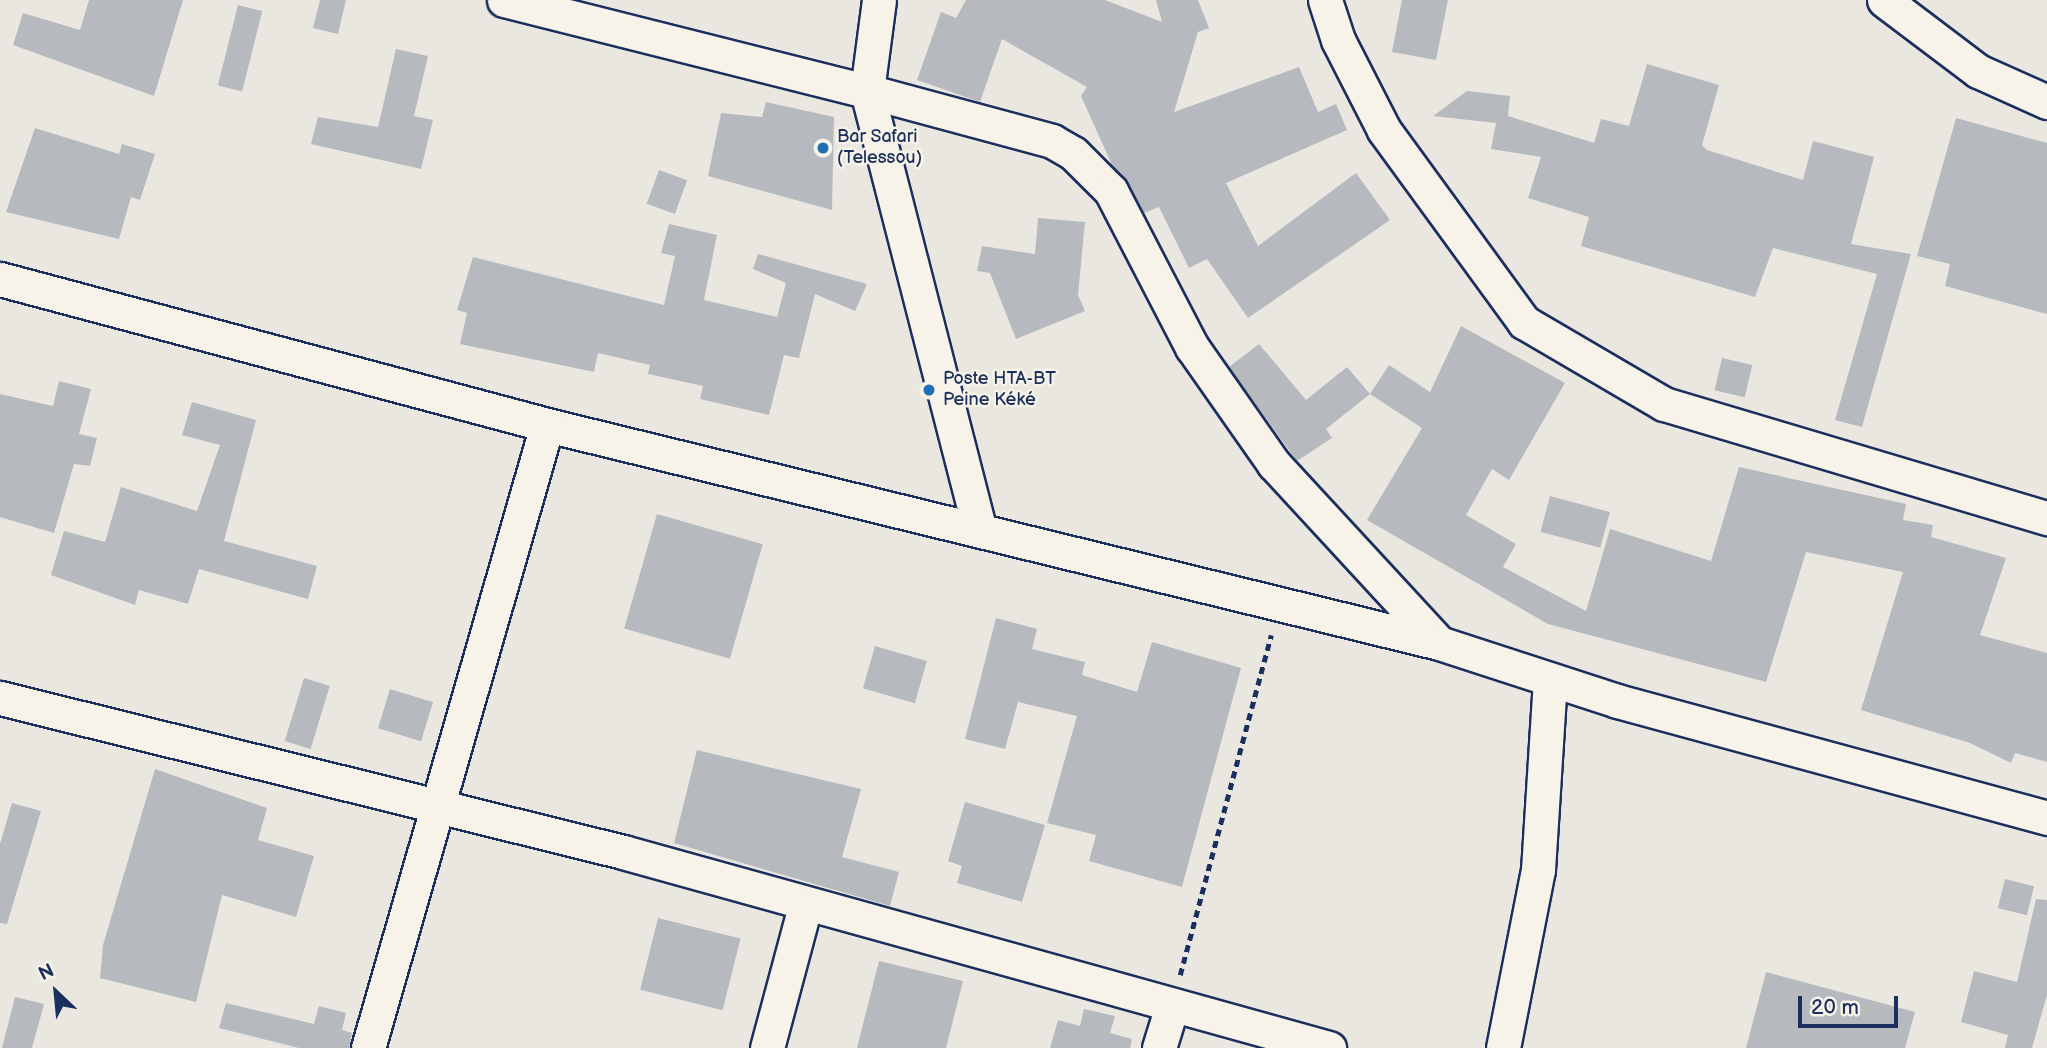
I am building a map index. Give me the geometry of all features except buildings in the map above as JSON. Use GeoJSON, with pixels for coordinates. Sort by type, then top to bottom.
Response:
{"type":"FeatureCollection","features":[{"type":"Feature","properties":{"kind":"street"},"geometry":{"type":"LineString","coordinates":[[504,0],[867,91],[1052,141],[1095,171],[1192,347],[1274,464],[1439,643]]}},
{"type":"Feature","properties":{"kind":"street"},"geometry":{"type":"LineString","coordinates":[[879,0],[867,91],[980,531]]}},
{"type":"Feature","properties":{"kind":"street"},"geometry":{"type":"LineString","coordinates":[[1325,0],[1338,40],[1384,130],[1524,322],[1664,404],[2047,519]]}},
{"type":"Feature","properties":{"kind":"street"},"geometry":{"type":"LineString","coordinates":[[1884,0],[1978,71],[2047,102]]}},
{"type":"Feature","properties":{"kind":"street"},"geometry":{"type":"LineString","coordinates":[[0,279],[547,425],[1439,643],[1550,679],[2047,818]]}},
{"type":"Feature","properties":{"kind":"street"},"geometry":{"type":"LineString","coordinates":[[368,1048],[435,804],[547,425]]}},
{"type":"Feature","properties":{"kind":"street"},"geometry":{"type":"LineString","coordinates":[[1503,1048],[1538,870],[1550,679]]}},
{"type":"Feature","properties":{"kind":"street"},"geometry":{"type":"LineString","coordinates":[[0,698],[435,804],[1329,1048]]}},
{"type":"Feature","properties":{"kind":"street"},"geometry":{"type":"LineString","coordinates":[[767,1048],[805,906]]}},
{"type":"Feature","properties":{"kind":"street"},"geometry":{"type":"LineString","coordinates":[[1160,1048],[1172,1006]]}},
{"type":"Feature","properties":{"kind":"path"},"geometry":{"type":"LineString","coordinates":[[1172,1006],[1279,603]]}},
{"type":"Feature","properties":{"kind":"place","name":"Bar Safari (Telessou)"},"geometry":{"type":"Point","coordinates":[823,148]}},
{"type":"Feature","properties":{"kind":"place","name":"Poste HTA-BT Peine Kéké"},"geometry":{"type":"Point","coordinates":[929,390]}}]}
